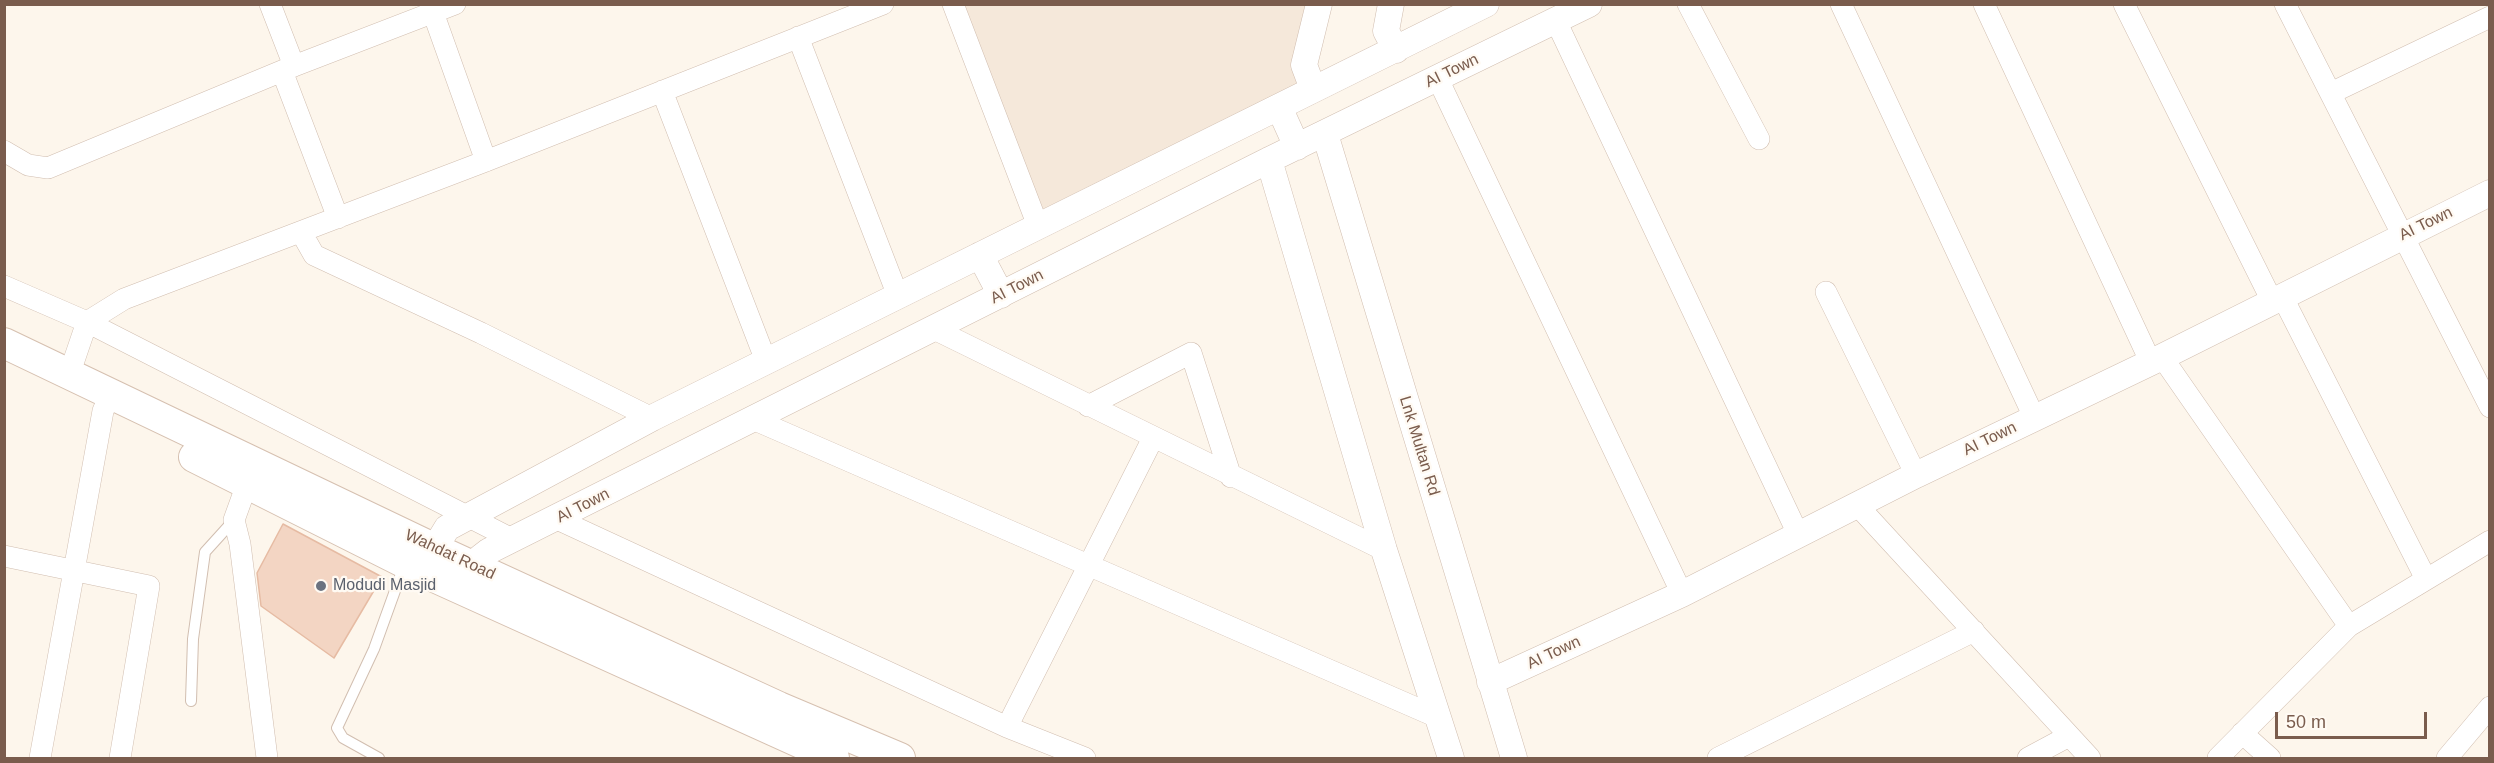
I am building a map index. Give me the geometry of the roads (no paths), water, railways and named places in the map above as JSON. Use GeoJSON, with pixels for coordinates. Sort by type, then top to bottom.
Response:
{"type":"FeatureCollection","features":[{"type":"Feature","properties":{"kind":"main road","name":"Wahdat Road"},"geometry":{"type":"LineString","coordinates":[[4,343],[69,375],[106,403],[247,484],[420,561],[468,578],[900,759]]}},
{"type":"Feature","properties":{"kind":"main road","name":"Wahdat Road"},"geometry":{"type":"LineString","coordinates":[[4,363],[106,403],[420,561]]}},
{"type":"Feature","properties":{"kind":"main road","name":"Wahdat Road"},"geometry":{"type":"LineString","coordinates":[[468,578],[834,759]]}},
{"type":"Feature","properties":{"kind":"street"},"geometry":{"type":"LineString","coordinates":[[270,4],[288,69],[339,218]]}},
{"type":"Feature","properties":{"kind":"street"},"geometry":{"type":"LineString","coordinates":[[4,151],[28,165],[48,168],[431,8],[455,4]]}},
{"type":"Feature","properties":{"kind":"street"},"geometry":{"type":"LineString","coordinates":[[69,375],[87,322],[124,299],[486,161],[884,4]]}},
{"type":"Feature","properties":{"kind":"street"},"geometry":{"type":"LineString","coordinates":[[953,4],[1038,226]]}},
{"type":"Feature","properties":{"kind":"street"},"geometry":{"type":"LineString","coordinates":[[1313,89],[1304,65],[1319,4]]}},
{"type":"Feature","properties":{"kind":"street"},"geometry":{"type":"LineString","coordinates":[[1391,4],[1386,31],[1396,50]]}},
{"type":"Feature","properties":{"kind":"street"},"geometry":{"type":"LineString","coordinates":[[420,561],[447,528],[652,418],[1486,4]]}},
{"type":"Feature","properties":{"kind":"street","name":"AI Town"},"geometry":{"type":"LineString","coordinates":[[468,578],[483,555],[1269,160],[1589,4]]}},
{"type":"Feature","properties":{"kind":"street"},"geometry":{"type":"LineString","coordinates":[[1688,4],[1759,139]]}},
{"type":"Feature","properties":{"kind":"street"},"geometry":{"type":"LineString","coordinates":[[1840,4],[2034,417]]}},
{"type":"Feature","properties":{"kind":"street"},"geometry":{"type":"LineString","coordinates":[[1984,4],[2156,360],[2349,626]]}},
{"type":"Feature","properties":{"kind":"street"},"geometry":{"type":"LineString","coordinates":[[2124,4],[2426,579]]}},
{"type":"Feature","properties":{"kind":"street"},"geometry":{"type":"LineString","coordinates":[[2285,4],[2404,235],[2483,379],[2490,407]]}},
{"type":"Feature","properties":{"kind":"street"},"geometry":{"type":"LineString","coordinates":[[431,8],[486,161]]}},
{"type":"Feature","properties":{"kind":"street"},"geometry":{"type":"LineString","coordinates":[[2331,93],[2490,17]]}},
{"type":"Feature","properties":{"kind":"street"},"geometry":{"type":"LineString","coordinates":[[1556,21],[1798,534]]}},
{"type":"Feature","properties":{"kind":"street"},"geometry":{"type":"LineString","coordinates":[[798,37],[898,296]]}},
{"type":"Feature","properties":{"kind":"street"},"geometry":{"type":"LineString","coordinates":[[1437,78],[1682,594]]}},
{"type":"Feature","properties":{"kind":"street"},"geometry":{"type":"LineString","coordinates":[[662,91],[766,361]]}},
{"type":"Feature","properties":{"kind":"street"},"geometry":{"type":"LineString","coordinates":[[1279,107],[1297,147]]}},
{"type":"Feature","properties":{"kind":"street","name":"Lnk Multan Rd"},"geometry":{"type":"LineString","coordinates":[[1325,134],[1514,759]]}},
{"type":"Feature","properties":{"kind":"street"},"geometry":{"type":"LineString","coordinates":[[1269,160],[1384,550],[1451,759]]}},
{"type":"Feature","properties":{"kind":"street","name":"AI Town"},"geometry":{"type":"LineString","coordinates":[[1490,682],[1682,594],[1916,475],[2156,360],[2490,193]]}},
{"type":"Feature","properties":{"kind":"street"},"geometry":{"type":"LineString","coordinates":[[301,232],[314,255],[481,333],[652,418]]}},
{"type":"Feature","properties":{"kind":"street"},"geometry":{"type":"LineString","coordinates":[[980,255],[1001,295]]}},
{"type":"Feature","properties":{"kind":"street"},"geometry":{"type":"LineString","coordinates":[[4,286],[87,322],[514,540]]}},
{"type":"Feature","properties":{"kind":"street"},"geometry":{"type":"LineString","coordinates":[[1826,292],[1916,475]]}},
{"type":"Feature","properties":{"kind":"street"},"geometry":{"type":"LineString","coordinates":[[934,329],[1231,477],[1384,550]]}},
{"type":"Feature","properties":{"kind":"street"},"geometry":{"type":"LineString","coordinates":[[1088,406],[1191,353],[1231,477]]}},
{"type":"Feature","properties":{"kind":"street"},"geometry":{"type":"LineString","coordinates":[[40,759],[106,403]]}},
{"type":"Feature","properties":{"kind":"street"},"geometry":{"type":"LineString","coordinates":[[755,420],[1089,563],[1437,717]]}},
{"type":"Feature","properties":{"kind":"street"},"geometry":{"type":"LineString","coordinates":[[1008,727],[1153,438]]}},
{"type":"Feature","properties":{"kind":"street"},"geometry":{"type":"LineString","coordinates":[[247,484],[234,520],[240,544],[267,759]]}},
{"type":"Feature","properties":{"kind":"street"},"geometry":{"type":"LineString","coordinates":[[1858,506],[2090,759]]}},
{"type":"Feature","properties":{"kind":"street"},"geometry":{"type":"LineString","coordinates":[[556,519],[1008,727],[1086,759]]}},
{"type":"Feature","properties":{"kind":"street"},"geometry":{"type":"LineString","coordinates":[[2218,759],[2241,733],[2349,626],[2490,541]]}},
{"type":"Feature","properties":{"kind":"street"},"geometry":{"type":"LineString","coordinates":[[4,556],[146,584],[150,590],[120,759]]}},
{"type":"Feature","properties":{"kind":"street"},"geometry":{"type":"LineString","coordinates":[[1718,759],[1974,631]]}},
{"type":"Feature","properties":{"kind":"street"},"geometry":{"type":"LineString","coordinates":[[2447,759],[2490,707]]}},
{"type":"Feature","properties":{"kind":"street"},"geometry":{"type":"LineString","coordinates":[[2241,733],[2270,759]]}},
{"type":"Feature","properties":{"kind":"street"},"geometry":{"type":"LineString","coordinates":[[2028,759],[2069,736]]}},
{"type":"Feature","properties":{"kind":"lane"},"geometry":{"type":"LineString","coordinates":[[190,701],[193,639],[205,552],[234,520]]}},
{"type":"Feature","properties":{"kind":"lane"},"geometry":{"type":"LineString","coordinates":[[379,759],[343,738],[337,728],[374,649],[420,561]]}},
{"type":"Feature","properties":{"kind":"place","name":"Modudi Masjid"},"geometry":{"type":"Point","coordinates":[321,586]}}]}
